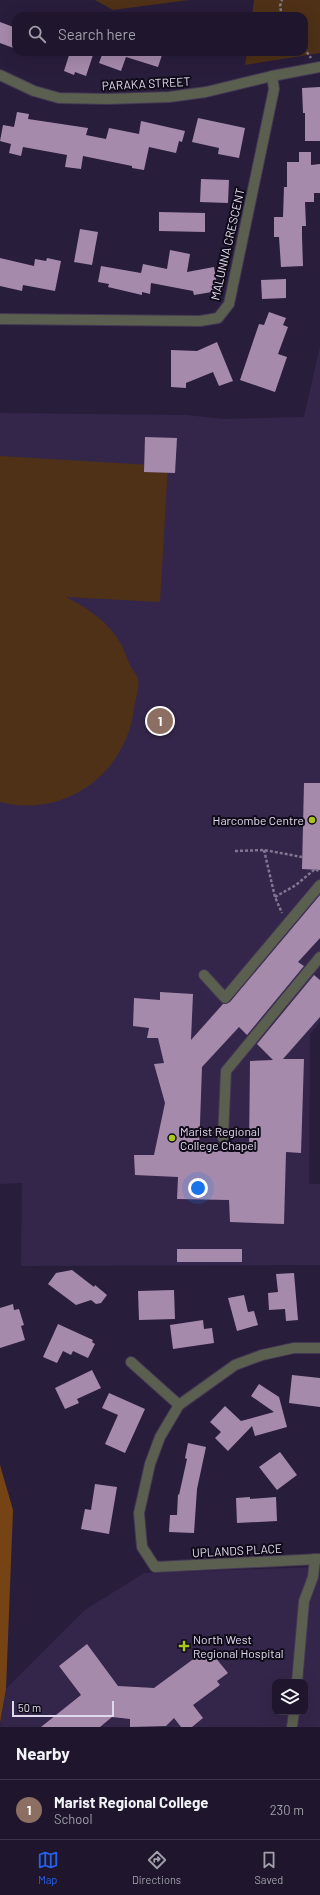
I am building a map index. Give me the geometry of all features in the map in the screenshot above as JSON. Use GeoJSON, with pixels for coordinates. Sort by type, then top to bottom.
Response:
{"type":"FeatureCollection","features":[{"type":"Feature","properties":{"kind":"street","name":"PARAKA STREET"},"geometry":{"type":"LineString","coordinates":[[0,75],[34,91],[59,98],[107,99],[169,97],[206,92],[272,76],[320,67]]}},
{"type":"Feature","properties":{"kind":"street","name":"MALUNNA CRESCENT"},"geometry":{"type":"LineString","coordinates":[[0,319],[200,321],[218,318],[229,304],[274,89],[272,76]]}},
{"type":"Feature","properties":{"kind":"street"},"geometry":{"type":"LineString","coordinates":[[204,975],[225,998],[320,885]]}},
{"type":"Feature","properties":{"kind":"street"},"geometry":{"type":"LineString","coordinates":[[223,1138],[226,1071],[320,957]]}},
{"type":"Feature","properties":{"kind":"street"},"geometry":{"type":"LineString","coordinates":[[131,1362],[179,1405],[235,1365],[268,1353],[294,1348],[320,1348]]}},
{"type":"Feature","properties":{"kind":"street","name":"UPLANDS PLACE"},"geometry":{"type":"LineString","coordinates":[[179,1405],[160,1437],[150,1464],[139,1513],[142,1547],[155,1567],[318,1559]]}},
{"type":"Feature","properties":{"kind":"street"},"geometry":{"type":"LineString","coordinates":[[296,1679],[304,1601],[318,1559]]}},
{"type":"Feature","properties":{"kind":"street"},"geometry":{"type":"LineString","coordinates":[[292,1727],[294,1715]]}},
{"type":"Feature","properties":{"kind":"path"},"geometry":{"type":"LineString","coordinates":[[281,12],[280,6],[282,0]]}},
{"type":"Feature","properties":{"kind":"path"},"geometry":{"type":"LineString","coordinates":[[235,851],[264,850],[302,857]]}},
{"type":"Feature","properties":{"kind":"path"},"geometry":{"type":"LineString","coordinates":[[264,850],[275,897],[286,925]]}},
{"type":"Feature","properties":{"kind":"path"},"geometry":{"type":"LineString","coordinates":[[275,897],[296,885],[315,869],[320,872]]}},
{"type":"Feature","properties":{"kind":"shaded area"},"geometry":{"type":"Polygon","coordinates":[[[95,0],[189,0],[113,10],[95,0]]]}},
{"type":"Feature","properties":{"kind":"shaded area"},"geometry":{"type":"Polygon","coordinates":[[[254,0],[320,0],[320,53],[308,55],[308,12],[252,12],[254,0]]]}},
{"type":"Feature","properties":{"kind":"shaded area"},"geometry":{"type":"Polygon","coordinates":[[[246,56],[301,56],[245,65],[246,56]]]}},
{"type":"Feature","properties":{"kind":"shaded area"},"geometry":{"type":"Polygon","coordinates":[[[320,346],[320,1022],[310,1034],[309,1184],[320,1184],[320,1265],[21,1266],[22,1183],[0,1184],[0,413],[187,415],[222,419],[304,417],[320,346]]]}},
{"type":"Feature","properties":{"kind":"shaded area"},"geometry":{"type":"Polygon","coordinates":[[[0,456],[168,466],[160,602],[66,597],[83,606],[105,623],[117,637],[137,677],[138,690],[129,732],[119,753],[105,771],[88,786],[68,797],[47,804],[24,806],[0,802],[0,456]]]}},
{"type":"Feature","properties":{"kind":"shaded area"},"geometry":{"type":"Polygon","coordinates":[[[0,1465],[13,1510],[6,1689],[0,1723],[0,1465]]]}},
{"type":"Feature","properties":{"kind":"shaded area","name":"North West Regional Hospital"},"geometry":{"type":"Polygon","coordinates":[[[320,1567],[320,1727],[0,1727],[6,1689],[85,1610],[144,1573],[320,1567]]]}},
{"type":"Feature","properties":{"kind":"building"},"geometry":{"type":"Polygon","coordinates":[[[0,22],[12,26],[12,48],[0,43],[0,22]]]}},
{"type":"Feature","properties":{"kind":"building"},"geometry":{"type":"Polygon","coordinates":[[[69,56],[93,56],[86,76],[75,72],[74,75],[64,71],[69,56]]]}},
{"type":"Feature","properties":{"kind":"building"},"geometry":{"type":"Polygon","coordinates":[[[102,56],[162,56],[158,67],[126,57],[121,71],[99,63],[102,56]]]}},
{"type":"Feature","properties":{"kind":"building"},"geometry":{"type":"Polygon","coordinates":[[[320,87],[320,141],[305,141],[305,113],[303,113],[302,88],[320,87]]]}},
{"type":"Feature","properties":{"kind":"building"},"geometry":{"type":"Polygon","coordinates":[[[17,112],[29,114],[28,119],[88,128],[86,135],[106,139],[109,128],[139,134],[141,121],[185,131],[182,142],[179,141],[176,153],[149,147],[144,170],[132,168],[132,166],[83,156],[81,169],[65,167],[67,155],[23,147],[21,156],[9,153],[11,144],[0,141],[3,125],[14,127],[17,112]]]}},
{"type":"Feature","properties":{"kind":"building"},"geometry":{"type":"Polygon","coordinates":[[[198,118],[245,128],[239,158],[218,154],[219,148],[192,142],[198,118]]]}},
{"type":"Feature","properties":{"kind":"building"},"geometry":{"type":"Polygon","coordinates":[[[299,152],[311,152],[311,165],[320,164],[320,193],[314,193],[314,202],[305,202],[306,226],[302,226],[303,266],[281,267],[279,237],[274,237],[274,217],[283,217],[284,187],[287,187],[287,162],[299,162],[299,152]]]}},
{"type":"Feature","properties":{"kind":"building"},"geometry":{"type":"Polygon","coordinates":[[[201,179],[229,180],[228,203],[200,202],[201,179]]]}},
{"type":"Feature","properties":{"kind":"building"},"geometry":{"type":"Polygon","coordinates":[[[159,212],[205,213],[205,232],[159,231],[159,212]]]}},
{"type":"Feature","properties":{"kind":"building"},"geometry":{"type":"Polygon","coordinates":[[[80,229],[98,232],[92,265],[74,262],[80,229]]]}},
{"type":"Feature","properties":{"kind":"building"},"geometry":{"type":"Polygon","coordinates":[[[170,250],[190,254],[187,272],[214,267],[218,291],[194,295],[193,291],[151,283],[150,294],[142,292],[142,295],[108,287],[109,284],[98,282],[101,266],[141,273],[143,264],[167,269],[170,250]]]}},
{"type":"Feature","properties":{"kind":"building"},"geometry":{"type":"Polygon","coordinates":[[[0,258],[34,266],[35,259],[46,261],[47,258],[61,261],[55,291],[23,285],[22,291],[0,286],[0,258]]]}},
{"type":"Feature","properties":{"kind":"building"},"geometry":{"type":"Polygon","coordinates":[[[286,279],[286,298],[262,299],[261,280],[286,279]]]}},
{"type":"Feature","properties":{"kind":"building"},"geometry":{"type":"Polygon","coordinates":[[[269,312],[286,318],[283,325],[288,327],[278,354],[287,357],[275,392],[240,380],[259,324],[264,325],[269,312]]]}},
{"type":"Feature","properties":{"kind":"building"},"geometry":{"type":"Polygon","coordinates":[[[217,342],[233,381],[219,386],[213,372],[186,383],[186,388],[171,387],[171,350],[197,351],[217,342]]]}},
{"type":"Feature","properties":{"kind":"building"},"geometry":{"type":"Polygon","coordinates":[[[145,437],[177,438],[175,473],[144,472],[145,437]]]}},
{"type":"Feature","properties":{"kind":"building","name":"Harcombe Centre"},"geometry":{"type":"Polygon","coordinates":[[[304,783],[320,783],[320,870],[302,869],[304,783]]]}},
{"type":"Feature","properties":{"kind":"building"},"geometry":{"type":"Polygon","coordinates":[[[320,895],[320,938],[298,962],[304,966],[247,1035],[239,1027],[202,1067],[199,1151],[249,1151],[250,1061],[273,1060],[257,1044],[314,975],[320,980],[320,1017],[283,1059],[304,1059],[301,1153],[286,1152],[284,1224],[230,1222],[229,1200],[177,1199],[178,1177],[135,1175],[134,1155],[154,1155],[165,1103],[154,1064],[164,1063],[158,1038],[147,1038],[149,1028],[133,1026],[134,998],[160,1000],[160,992],[193,994],[191,1040],[223,1004],[230,1002],[320,895]]]}},
{"type":"Feature","properties":{"kind":"building"},"geometry":{"type":"Polygon","coordinates":[[[177,1249],[242,1249],[242,1262],[177,1262],[177,1249]]]}},
{"type":"Feature","properties":{"kind":"building"},"geometry":{"type":"Polygon","coordinates":[[[72,1270],[107,1295],[101,1303],[96,1304],[91,1300],[76,1305],[48,1284],[56,1273],[72,1270]]]}},
{"type":"Feature","properties":{"kind":"building"},"geometry":{"type":"Polygon","coordinates":[[[294,1273],[298,1320],[286,1321],[285,1309],[269,1310],[268,1293],[278,1292],[276,1274],[294,1273]]]}},
{"type":"Feature","properties":{"kind":"building"},"geometry":{"type":"Polygon","coordinates":[[[174,1290],[175,1319],[139,1320],[138,1291],[174,1290]]]}},
{"type":"Feature","properties":{"kind":"building"},"geometry":{"type":"Polygon","coordinates":[[[244,1295],[248,1312],[254,1311],[258,1325],[237,1331],[228,1298],[244,1295]]]}},
{"type":"Feature","properties":{"kind":"building"},"geometry":{"type":"Polygon","coordinates":[[[13,1304],[14,1310],[19,1309],[24,1325],[21,1326],[25,1340],[0,1348],[0,1308],[13,1304]]]}},
{"type":"Feature","properties":{"kind":"building"},"geometry":{"type":"Polygon","coordinates":[[[203,1320],[204,1329],[212,1328],[214,1343],[173,1349],[170,1325],[203,1320]]]}},
{"type":"Feature","properties":{"kind":"building"},"geometry":{"type":"Polygon","coordinates":[[[58,1324],[93,1340],[92,1342],[95,1344],[88,1358],[73,1351],[71,1355],[63,1351],[57,1363],[43,1357],[58,1324]]]}},
{"type":"Feature","properties":{"kind":"building"},"geometry":{"type":"Polygon","coordinates":[[[92,1370],[101,1388],[77,1399],[79,1403],[65,1409],[55,1388],[92,1370]]]}},
{"type":"Feature","properties":{"kind":"building"},"geometry":{"type":"Polygon","coordinates":[[[292,1375],[320,1378],[320,1407],[289,1403],[292,1375]]]}},
{"type":"Feature","properties":{"kind":"building"},"geometry":{"type":"Polygon","coordinates":[[[259,1384],[279,1397],[287,1427],[255,1436],[252,1426],[228,1451],[215,1438],[221,1432],[210,1422],[225,1406],[241,1421],[274,1412],[251,1396],[259,1384]]]}},
{"type":"Feature","properties":{"kind":"building"},"geometry":{"type":"Polygon","coordinates":[[[109,1393],[145,1409],[125,1453],[105,1444],[118,1415],[102,1408],[109,1393]]]}},
{"type":"Feature","properties":{"kind":"building"},"geometry":{"type":"Polygon","coordinates":[[[188,1443],[206,1447],[197,1489],[194,1533],[169,1532],[170,1515],[177,1515],[178,1494],[179,1495],[187,1459],[185,1458],[188,1443]]]}},
{"type":"Feature","properties":{"kind":"building"},"geometry":{"type":"Polygon","coordinates":[[[280,1452],[297,1475],[277,1490],[259,1467],[280,1452]]]}},
{"type":"Feature","properties":{"kind":"building"},"geometry":{"type":"Polygon","coordinates":[[[95,1484],[117,1487],[109,1534],[81,1529],[85,1509],[91,1510],[95,1484]]]}},
{"type":"Feature","properties":{"kind":"building"},"geometry":{"type":"Polygon","coordinates":[[[250,1497],[250,1499],[276,1497],[277,1521],[237,1523],[236,1498],[250,1497]]]}},
{"type":"Feature","properties":{"kind":"building"},"geometry":{"type":"Polygon","coordinates":[[[87,1644],[118,1686],[154,1688],[203,1652],[205,1655],[210,1651],[228,1673],[217,1681],[220,1685],[193,1705],[203,1718],[192,1727],[181,1727],[174,1718],[166,1726],[130,1727],[130,1719],[112,1717],[100,1727],[41,1727],[81,1695],[59,1666],[87,1644]]]}},
{"type":"Feature","properties":{"kind":"place","name":"Marist Regional College"},"geometry":{"type":"Point","coordinates":[160,721]}},
{"type":"Feature","properties":{"kind":"place","name":"Harcombe Centre"},"geometry":{"type":"Point","coordinates":[312,820]}},
{"type":"Feature","properties":{"kind":"place","name":"Marist Regional College Chapel"},"geometry":{"type":"Point","coordinates":[172,1138]}},
{"type":"Feature","properties":{"kind":"place","name":"North West Regional Hospital"},"geometry":{"type":"Point","coordinates":[184,1646]}}]}
